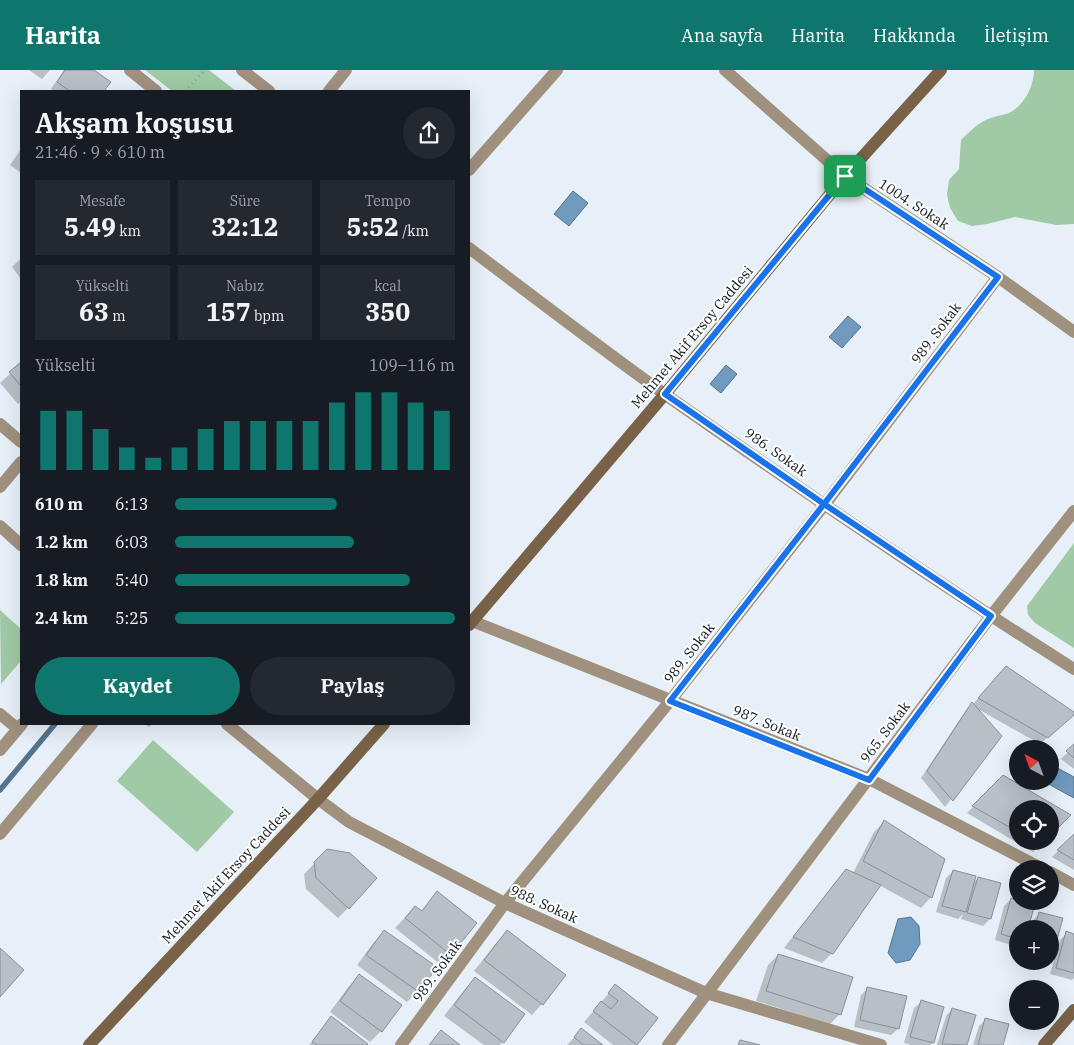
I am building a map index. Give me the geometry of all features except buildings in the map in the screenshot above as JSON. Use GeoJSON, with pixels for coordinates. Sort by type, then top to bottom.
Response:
{"type":"FeatureCollection","features":[{"type":"Feature","properties":{"kind":"street"},"geometry":{"type":"LineString","coordinates":[[130,70],[155,90]]}},
{"type":"Feature","properties":{"kind":"street"},"geometry":{"type":"LineString","coordinates":[[242,70],[268,90]]}},
{"type":"Feature","properties":{"kind":"street"},"geometry":{"type":"LineString","coordinates":[[330,90],[346,70]]}},
{"type":"Feature","properties":{"kind":"street"},"geometry":{"type":"LineString","coordinates":[[470,169],[557,70]]}},
{"type":"Feature","properties":{"kind":"street","name":"1004. Sokak"},"geometry":{"type":"LineString","coordinates":[[725,70],[845,176],[998,277],[1074,332]]}},
{"type":"Feature","properties":{"kind":"street","name":"Mehmet Akif Ersoy Caddesi"},"geometry":{"type":"LineString","coordinates":[[471,623],[665,394],[845,176],[941,70]]}},
{"type":"Feature","properties":{"kind":"street","name":"986. Sokak"},"geometry":{"type":"LineString","coordinates":[[470,249],[665,394],[824,504],[1074,669]]}},
{"type":"Feature","properties":{"kind":"street","name":"989. Sokak"},"geometry":{"type":"LineString","coordinates":[[401,1045],[505,903],[670,701],[998,277]]}},
{"type":"Feature","properties":{"kind":"street"},"geometry":{"type":"LineString","coordinates":[[0,424],[20,441]]}},
{"type":"Feature","properties":{"kind":"street"},"geometry":{"type":"LineString","coordinates":[[0,487],[20,463]]}},
{"type":"Feature","properties":{"kind":"street","name":"965. Sokak"},"geometry":{"type":"LineString","coordinates":[[668,1045],[991,616],[1074,511]]}},
{"type":"Feature","properties":{"kind":"street"},"geometry":{"type":"LineString","coordinates":[[0,526],[20,544]]}},
{"type":"Feature","properties":{"kind":"street","name":"987. Sokak"},"geometry":{"type":"LineString","coordinates":[[471,623],[869,780],[1025,860]]}},
{"type":"Feature","properties":{"kind":"street"},"geometry":{"type":"LineString","coordinates":[[0,714],[20,726],[0,750]]}},
{"type":"Feature","properties":{"kind":"street"},"geometry":{"type":"LineString","coordinates":[[0,834],[91,725]]}},
{"type":"Feature","properties":{"kind":"street","name":"988. Sokak"},"geometry":{"type":"LineString","coordinates":[[228,725],[318,800],[349,822],[505,903],[706,993],[881,1045]]}},
{"type":"Feature","properties":{"kind":"street","name":"Mehmet Akif Ersoy Caddesi"},"geometry":{"type":"LineString","coordinates":[[89,1045],[318,800],[383,725]]}},
{"type":"Feature","properties":{"kind":"street"},"geometry":{"type":"LineString","coordinates":[[1059,877],[1074,885]]}},
{"type":"Feature","properties":{"kind":"street"},"geometry":{"type":"LineString","coordinates":[[1044,1045],[1074,1010]]}},
{"type":"Feature","properties":{"kind":"path"},"geometry":{"type":"LineString","coordinates":[[186,90],[205,70]]}},
{"type":"Feature","properties":{"kind":"green space"},"geometry":{"type":"Polygon","coordinates":[[[145,70],[209,70],[235,90],[171,90],[145,70]]]}},
{"type":"Feature","properties":{"kind":"green space"},"geometry":{"type":"Polygon","coordinates":[[[1034,70],[1074,70],[1074,224],[1056,225],[1015,217],[972,226],[958,221],[950,208],[947,195],[949,180],[959,169],[961,140],[982,122],[1009,113],[1019,106],[1030,89],[1034,70]]]}},
{"type":"Feature","properties":{"kind":"green space"},"geometry":{"type":"Polygon","coordinates":[[[1074,543],[1074,648],[1035,623],[1028,615],[1027,606],[1074,543]]]}},
{"type":"Feature","properties":{"kind":"green space"},"geometry":{"type":"Polygon","coordinates":[[[0,610],[20,628],[20,662],[1,684],[0,610]]]}},
{"type":"Feature","properties":{"kind":"green space"},"geometry":{"type":"Polygon","coordinates":[[[153,740],[234,812],[197,852],[117,781],[153,740]]]}},
{"type":"Feature","properties":{"kind":"water"},"geometry":{"type":"Polygon","coordinates":[[[573,191],[588,203],[569,226],[554,214],[573,191]]]}},
{"type":"Feature","properties":{"kind":"water"},"geometry":{"type":"Polygon","coordinates":[[[848,316],[861,327],[842,348],[829,337],[848,316]]]}},
{"type":"Feature","properties":{"kind":"water"},"geometry":{"type":"Polygon","coordinates":[[[726,365],[737,374],[721,393],[710,384],[726,365]]]}},
{"type":"Feature","properties":{"kind":"water"},"geometry":{"type":"Polygon","coordinates":[[[1059,769],[1074,777],[1074,798],[1059,790],[1059,769]]]}},
{"type":"Feature","properties":{"kind":"water"},"geometry":{"type":"Polygon","coordinates":[[[911,917],[919,926],[920,944],[910,960],[896,963],[888,953],[898,919],[911,917]]]}},
{"type":"Feature","properties":{"kind":"waterway"},"geometry":{"type":"LineString","coordinates":[[0,790],[54,725]]}},
{"type":"Feature","properties":{"kind":"route"},"geometry":{"type":"LineString","coordinates":[[845,176],[665,394],[824,504],[991,616],[869,780],[670,701],[824,504],[998,277],[845,176]]}}]}
